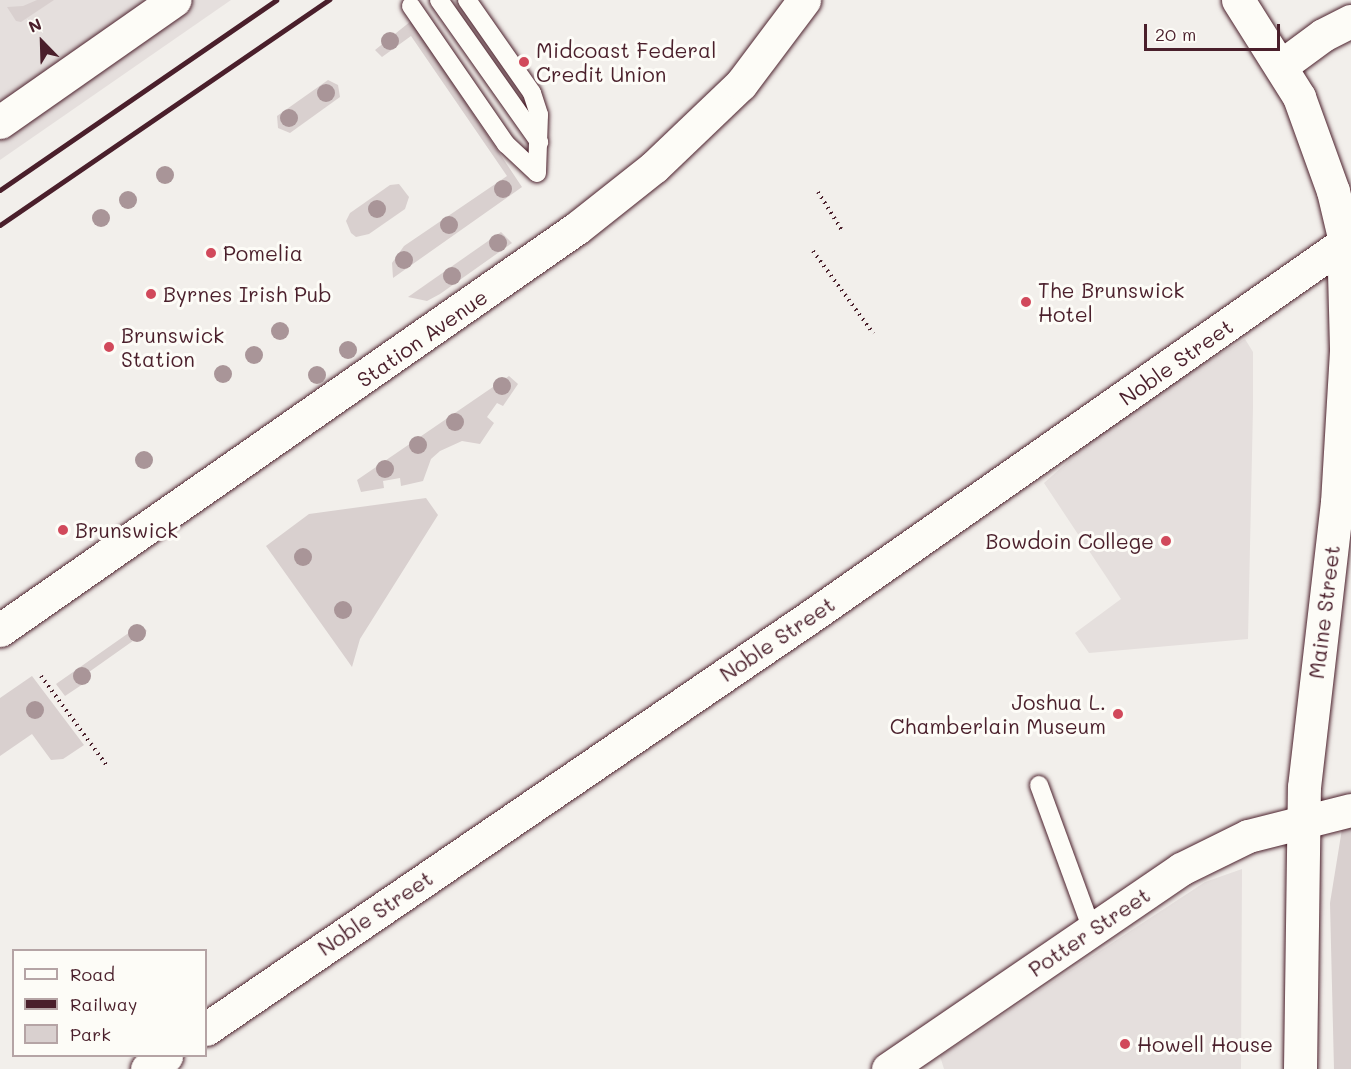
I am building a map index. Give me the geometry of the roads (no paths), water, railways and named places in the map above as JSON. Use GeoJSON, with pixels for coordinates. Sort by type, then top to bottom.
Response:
{"type":"FeatureCollection","features":[{"type":"Feature","properties":{"kind":"street"},"geometry":{"type":"LineString","coordinates":[[0,122],[174,0]]}},
{"type":"Feature","properties":{"kind":"street","name":"Station Avenue"},"geometry":{"type":"LineString","coordinates":[[0,630],[577,228],[654,167],[741,84],[804,0]]}},
{"type":"Feature","properties":{"kind":"street","name":"Maine Street"},"geometry":{"type":"LineString","coordinates":[[1238,0],[1299,97],[1318,145],[1344,243],[1346,351],[1344,503],[1304,787],[1300,1069]]}},
{"type":"Feature","properties":{"kind":"street"},"geometry":{"type":"LineString","coordinates":[[1281,66],[1323,34],[1351,21]]}},
{"type":"Feature","properties":{"kind":"street","name":"Noble Street"},"geometry":{"type":"LineString","coordinates":[[207,1028],[817,612],[1344,243]]}},
{"type":"Feature","properties":{"kind":"street","name":"Potter Street"},"geometry":{"type":"LineString","coordinates":[[888,1069],[1181,869],[1248,836],[1304,819],[1351,810]]}},
{"type":"Feature","properties":{"kind":"street"},"geometry":{"type":"LineString","coordinates":[[147,1069],[165,1057]]}},
{"type":"Feature","properties":{"kind":"lane"},"geometry":{"type":"LineString","coordinates":[[439,0],[539,142]]}},
{"type":"Feature","properties":{"kind":"lane"},"geometry":{"type":"LineString","coordinates":[[411,6],[506,144],[537,173],[539,115],[532,93],[467,0]]}},
{"type":"Feature","properties":{"kind":"lane"},"geometry":{"type":"LineString","coordinates":[[1039,785],[1092,930]]}},
{"type":"Feature","properties":{"kind":"railway"},"geometry":{"type":"LineString","coordinates":[[0,190],[276,0]]}},
{"type":"Feature","properties":{"kind":"railway"},"geometry":{"type":"LineString","coordinates":[[0,225],[329,0]]}},
{"type":"Feature","properties":{"kind":"place","name":"Midcoast Federal Credit Union"},"geometry":{"type":"Point","coordinates":[524,62]}},
{"type":"Feature","properties":{"kind":"place","name":"Pomelia"},"geometry":{"type":"Point","coordinates":[211,253]}},
{"type":"Feature","properties":{"kind":"place","name":"Byrnes Irish Pub"},"geometry":{"type":"Point","coordinates":[151,294]}},
{"type":"Feature","properties":{"kind":"place","name":"The Brunswick Hotel"},"geometry":{"type":"Point","coordinates":[1026,302]}},
{"type":"Feature","properties":{"kind":"place","name":"Brunswick Station"},"geometry":{"type":"Point","coordinates":[109,347]}},
{"type":"Feature","properties":{"kind":"place","name":"Brunswick"},"geometry":{"type":"Point","coordinates":[63,530]}},
{"type":"Feature","properties":{"kind":"place","name":"Bowdoin College"},"geometry":{"type":"Point","coordinates":[1166,541]}},
{"type":"Feature","properties":{"kind":"place","name":"Joshua L. Chamberlain Museum"},"geometry":{"type":"Point","coordinates":[1118,714]}},
{"type":"Feature","properties":{"kind":"place","name":"Howell House"},"geometry":{"type":"Point","coordinates":[1125,1044]}}]}
